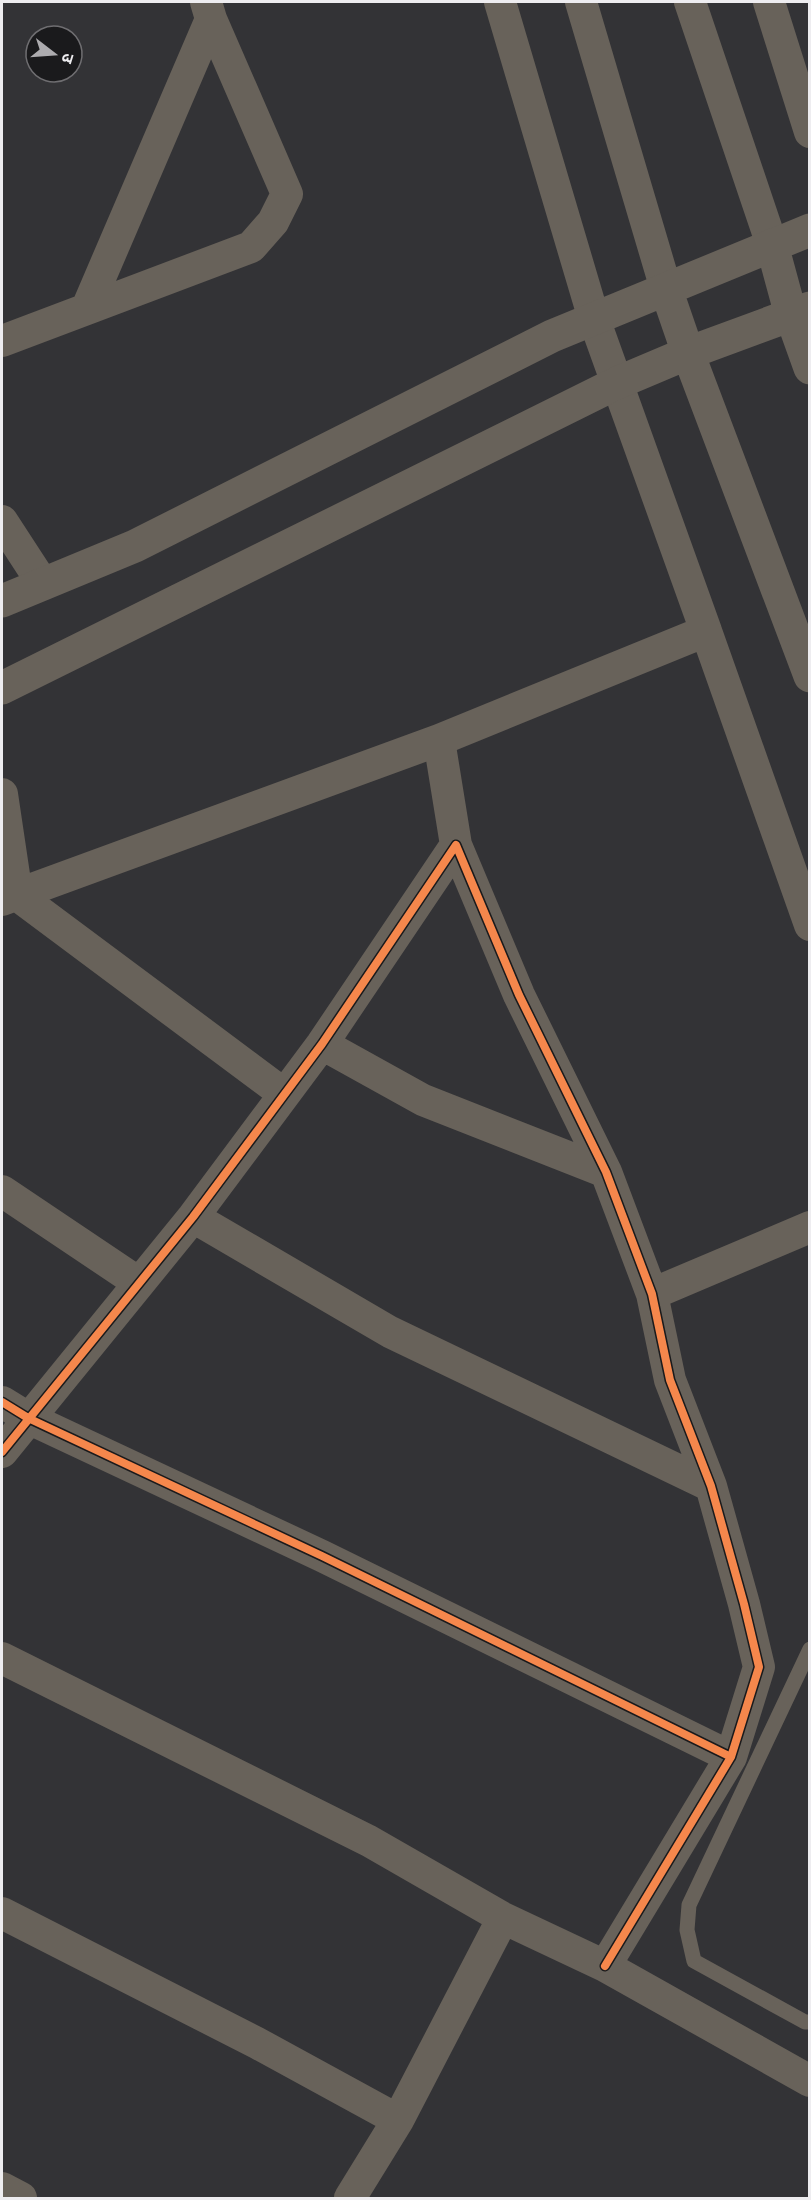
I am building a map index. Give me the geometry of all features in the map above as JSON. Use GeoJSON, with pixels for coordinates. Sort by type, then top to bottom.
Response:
{"type":"FeatureCollection","features":[{"type":"Feature","properties":{"kind":"street"},"geometry":{"type":"LineString","coordinates":[[500,2],[594,319],[810,925]]}},
{"type":"Feature","properties":{"kind":"street"},"geometry":{"type":"LineString","coordinates":[[581,2],[666,289],[810,676]]}},
{"type":"Feature","properties":{"kind":"street"},"geometry":{"type":"LineString","coordinates":[[690,2],[772,245],[800,312],[810,368]]}},
{"type":"Feature","properties":{"kind":"street"},"geometry":{"type":"LineString","coordinates":[[769,2],[810,132]]}},
{"type":"Feature","properties":{"kind":"street"},"geometry":{"type":"LineString","coordinates":[[87,308],[209,10]]}},
{"type":"Feature","properties":{"kind":"street"},"geometry":{"type":"LineString","coordinates":[[2,341],[251,247],[273,222],[286,194],[209,10]]}},
{"type":"Feature","properties":{"kind":"street"},"geometry":{"type":"LineString","coordinates":[[2,601],[135,546],[552,336],[810,230]]}},
{"type":"Feature","properties":{"kind":"street"},"geometry":{"type":"LineString","coordinates":[[2,688],[617,383],[688,353],[800,312]]}},
{"type":"Feature","properties":{"kind":"street"},"geometry":{"type":"LineString","coordinates":[[2,521],[43,584]]}},
{"type":"Feature","properties":{"kind":"street"},"geometry":{"type":"LineString","coordinates":[[9,898],[439,740],[706,631]]}},
{"type":"Feature","properties":{"kind":"street"},"geometry":{"type":"LineString","coordinates":[[439,740],[456,845],[519,994],[606,1172],[652,1294],[670,1380],[711,1486],[759,1667],[731,1757],[605,1966]]}},
{"type":"Feature","properties":{"kind":"street"},"geometry":{"type":"LineString","coordinates":[[2,794],[9,898]]}},
{"type":"Feature","properties":{"kind":"street"},"geometry":{"type":"LineString","coordinates":[[2,1452],[194,1217],[322,1044],[456,845]]}},
{"type":"Feature","properties":{"kind":"street"},"geometry":{"type":"LineString","coordinates":[[9,898],[284,1094]]}},
{"type":"Feature","properties":{"kind":"street"},"geometry":{"type":"LineString","coordinates":[[322,1044],[423,1100],[606,1172]]}},
{"type":"Feature","properties":{"kind":"street"},"geometry":{"type":"LineString","coordinates":[[2,1191],[139,1283]]}},
{"type":"Feature","properties":{"kind":"street"},"geometry":{"type":"LineString","coordinates":[[194,1217],[390,1332],[711,1486]]}},
{"type":"Feature","properties":{"kind":"street"},"geometry":{"type":"LineString","coordinates":[[652,1294],[810,1227]]}},
{"type":"Feature","properties":{"kind":"street"},"geometry":{"type":"LineString","coordinates":[[2,1402],[28,1418],[322,1556],[731,1757]]}},
{"type":"Feature","properties":{"kind":"street"},"geometry":{"type":"LineString","coordinates":[[2,1658],[369,1841],[503,1918],[605,1966],[810,2082]]}},
{"type":"Feature","properties":{"kind":"street"},"geometry":{"type":"LineString","coordinates":[[2,1913],[257,2043],[398,2120]]}},
{"type":"Feature","properties":{"kind":"street"},"geometry":{"type":"LineString","coordinates":[[350,2199],[398,2120],[503,1918]]}},
{"type":"Feature","properties":{"kind":"street"},"geometry":{"type":"LineString","coordinates":[[2,2188],[21,2199]]}},
{"type":"Feature","properties":{"kind":"lane"},"geometry":{"type":"LineString","coordinates":[[810,1649],[689,1905],[687,1930],[694,1961],[806,2022],[810,2022]]}},
{"type":"Feature","properties":{"kind":"cycle path"},"geometry":{"type":"LineString","coordinates":[[2,1452],[193,1217],[322,1044],[456,845],[519,995],[606,1172],[652,1294],[670,1380],[711,1486],[759,1667],[731,1757]]}},
{"type":"Feature","properties":{"kind":"cycle path"},"geometry":{"type":"LineString","coordinates":[[2,1402],[28,1418],[322,1556],[731,1757],[605,1966]]}}]}
